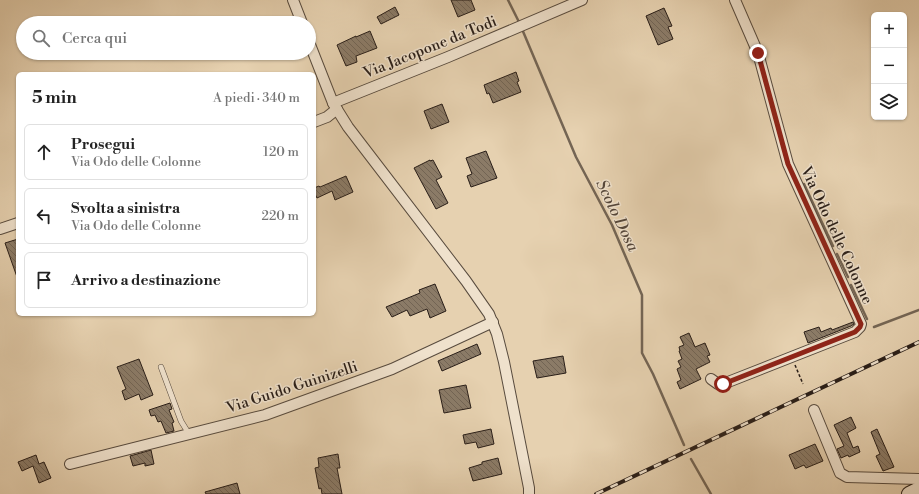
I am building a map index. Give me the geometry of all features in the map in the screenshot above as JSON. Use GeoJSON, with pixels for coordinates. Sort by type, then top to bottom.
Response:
{"type":"FeatureCollection","features":[{"type":"Feature","properties":{"kind":"street"},"geometry":{"type":"LineString","coordinates":[[293,0],[299,16]]}},
{"type":"Feature","properties":{"kind":"street","name":"Via Jacopone da Todi"},"geometry":{"type":"LineString","coordinates":[[316,121],[327,117],[335,106],[582,0]]}},
{"type":"Feature","properties":{"kind":"street","name":"Via Odo delle Colonne"},"geometry":{"type":"LineString","coordinates":[[711,379],[718,384],[723,384],[855,332],[861,324],[788,164],[758,53],[734,0]]}},
{"type":"Feature","properties":{"kind":"street"},"geometry":{"type":"LineString","coordinates":[[316,59],[335,106],[348,127],[485,306],[493,322],[504,362],[530,488],[529,494]]}},
{"type":"Feature","properties":{"kind":"street"},"geometry":{"type":"LineString","coordinates":[[0,229],[16,224]]}},
{"type":"Feature","properties":{"kind":"street","name":"Via Guido Guinizelli"},"geometry":{"type":"LineString","coordinates":[[70,464],[265,415],[392,369],[493,322]]}},
{"type":"Feature","properties":{"kind":"street"},"geometry":{"type":"LineString","coordinates":[[814,410],[840,473],[847,477],[919,479]]}},
{"type":"Feature","properties":{"kind":"street"},"geometry":{"type":"LineString","coordinates":[[909,494],[919,489]]}},
{"type":"Feature","properties":{"kind":"lane"},"geometry":{"type":"LineString","coordinates":[[161,367],[181,421],[189,434]]}},
{"type":"Feature","properties":{"kind":"path"},"geometry":{"type":"LineString","coordinates":[[792,357],[803,384]]}},
{"type":"Feature","properties":{"kind":"building"},"geometry":{"type":"Polygon","coordinates":[[[451,0],[471,0],[475,10],[458,17],[451,0]]]}},
{"type":"Feature","properties":{"kind":"building"},"geometry":{"type":"Polygon","coordinates":[[[395,7],[399,15],[381,24],[377,17],[395,7]]]}},
{"type":"Feature","properties":{"kind":"building"},"geometry":{"type":"Polygon","coordinates":[[[664,8],[672,26],[668,27],[673,39],[658,45],[646,16],[664,8]]]}},
{"type":"Feature","properties":{"kind":"building"},"geometry":{"type":"Polygon","coordinates":[[[370,31],[377,48],[356,56],[357,62],[346,66],[337,45],[370,31]]]}},
{"type":"Feature","properties":{"kind":"building"},"geometry":{"type":"Polygon","coordinates":[[[516,72],[519,81],[517,82],[521,92],[493,103],[489,93],[487,94],[484,85],[516,72]]]}},
{"type":"Feature","properties":{"kind":"building"},"geometry":{"type":"Polygon","coordinates":[[[442,104],[449,122],[431,129],[424,111],[442,104]]]}},
{"type":"Feature","properties":{"kind":"building"},"geometry":{"type":"Polygon","coordinates":[[[486,151],[497,178],[471,187],[467,176],[472,174],[466,158],[486,151]]]}},
{"type":"Feature","properties":{"kind":"building"},"geometry":{"type":"Polygon","coordinates":[[[433,160],[442,177],[436,180],[448,203],[436,209],[414,168],[433,160]]]}},
{"type":"Feature","properties":{"kind":"building"},"geometry":{"type":"Polygon","coordinates":[[[346,176],[353,192],[335,200],[332,191],[317,198],[316,187],[320,187],[346,176]]]}},
{"type":"Feature","properties":{"kind":"building"},"geometry":{"type":"Polygon","coordinates":[[[16,240],[16,274],[5,243],[16,240]]]}},
{"type":"Feature","properties":{"kind":"building"},"geometry":{"type":"Polygon","coordinates":[[[435,284],[446,311],[430,318],[427,309],[410,316],[407,310],[392,317],[386,307],[420,293],[419,290],[435,284]]]}},
{"type":"Feature","properties":{"kind":"building"},"geometry":{"type":"Polygon","coordinates":[[[853,322],[854,324],[851,326],[808,343],[804,332],[819,327],[821,332],[831,328],[832,330],[853,322]]]}},
{"type":"Feature","properties":{"kind":"building"},"geometry":{"type":"Polygon","coordinates":[[[689,333],[695,347],[705,343],[710,355],[707,356],[710,362],[696,369],[701,379],[680,389],[677,382],[681,380],[677,369],[681,367],[678,361],[682,359],[679,347],[684,345],[680,337],[689,333]]]}},
{"type":"Feature","properties":{"kind":"building"},"geometry":{"type":"Polygon","coordinates":[[[477,344],[481,354],[442,371],[438,361],[477,344]]]}},
{"type":"Feature","properties":{"kind":"building"},"geometry":{"type":"Polygon","coordinates":[[[563,356],[566,373],[537,378],[533,361],[563,356]]]}},
{"type":"Feature","properties":{"kind":"building"},"geometry":{"type":"Polygon","coordinates":[[[139,359],[153,395],[141,400],[139,394],[125,400],[122,391],[126,389],[117,367],[139,359]]]}},
{"type":"Feature","properties":{"kind":"building"},"geometry":{"type":"Polygon","coordinates":[[[466,385],[471,408],[444,413],[439,390],[466,385]]]}},
{"type":"Feature","properties":{"kind":"building"},"geometry":{"type":"Polygon","coordinates":[[[170,403],[172,409],[169,410],[174,422],[172,423],[174,431],[166,433],[161,421],[158,422],[155,415],[151,416],[149,410],[170,403]]]}},
{"type":"Feature","properties":{"kind":"building"},"geometry":{"type":"Polygon","coordinates":[[[851,417],[856,428],[847,433],[853,448],[858,446],[860,452],[849,457],[848,455],[841,458],[837,449],[844,446],[834,425],[851,417]]]}},
{"type":"Feature","properties":{"kind":"building"},"geometry":{"type":"Polygon","coordinates":[[[491,429],[494,444],[478,448],[476,442],[465,444],[463,435],[491,429]]]}},
{"type":"Feature","properties":{"kind":"building"},"geometry":{"type":"Polygon","coordinates":[[[877,429],[894,467],[883,471],[876,456],[880,454],[871,432],[877,429]]]}},
{"type":"Feature","properties":{"kind":"building"},"geometry":{"type":"Polygon","coordinates":[[[815,444],[823,461],[806,468],[804,465],[795,469],[789,455],[815,444]]]}},
{"type":"Feature","properties":{"kind":"building"},"geometry":{"type":"Polygon","coordinates":[[[151,450],[154,464],[145,466],[145,463],[133,466],[130,456],[151,450]]]}},
{"type":"Feature","properties":{"kind":"building"},"geometry":{"type":"Polygon","coordinates":[[[338,454],[340,468],[337,468],[342,494],[322,494],[321,488],[319,489],[315,468],[319,467],[318,458],[338,454]]]}},
{"type":"Feature","properties":{"kind":"building"},"geometry":{"type":"Polygon","coordinates":[[[36,455],[39,464],[44,462],[51,478],[39,483],[33,466],[22,471],[18,462],[36,455]]]}},
{"type":"Feature","properties":{"kind":"building"},"geometry":{"type":"Polygon","coordinates":[[[498,458],[502,474],[473,481],[469,468],[482,464],[482,462],[498,458]]]}},
{"type":"Feature","properties":{"kind":"building"},"geometry":{"type":"Polygon","coordinates":[[[237,483],[240,494],[206,494],[205,492],[237,483]]]}},
{"type":"Feature","properties":{"kind":"waterway","name":"Scolo Dosa"},"geometry":{"type":"LineString","coordinates":[[508,0],[520,24]]}},
{"type":"Feature","properties":{"kind":"waterway","name":"Scolo Dosa"},"geometry":{"type":"LineString","coordinates":[[522,29],[576,157],[612,225],[642,295],[642,353],[653,374],[684,445]]}},
{"type":"Feature","properties":{"kind":"waterway"},"geometry":{"type":"LineString","coordinates":[[804,184],[833,246]]}},
{"type":"Feature","properties":{"kind":"waterway"},"geometry":{"type":"LineString","coordinates":[[837,254],[848,277]]}},
{"type":"Feature","properties":{"kind":"waterway"},"geometry":{"type":"LineString","coordinates":[[851,285],[867,319]]}},
{"type":"Feature","properties":{"kind":"waterway"},"geometry":{"type":"LineString","coordinates":[[874,327],[919,310]]}},
{"type":"Feature","properties":{"kind":"waterway","name":"Scolo Dosa"},"geometry":{"type":"LineString","coordinates":[[691,459],[711,494]]}},
{"type":"Feature","properties":{"kind":"railway"},"geometry":{"type":"LineString","coordinates":[[596,494],[919,342]]}},
{"type":"Feature","properties":{"kind":"route"},"geometry":{"type":"LineString","coordinates":[[723,384],[855,332],[861,324],[860,319],[795,183],[780,137],[758,53]]}}]}
